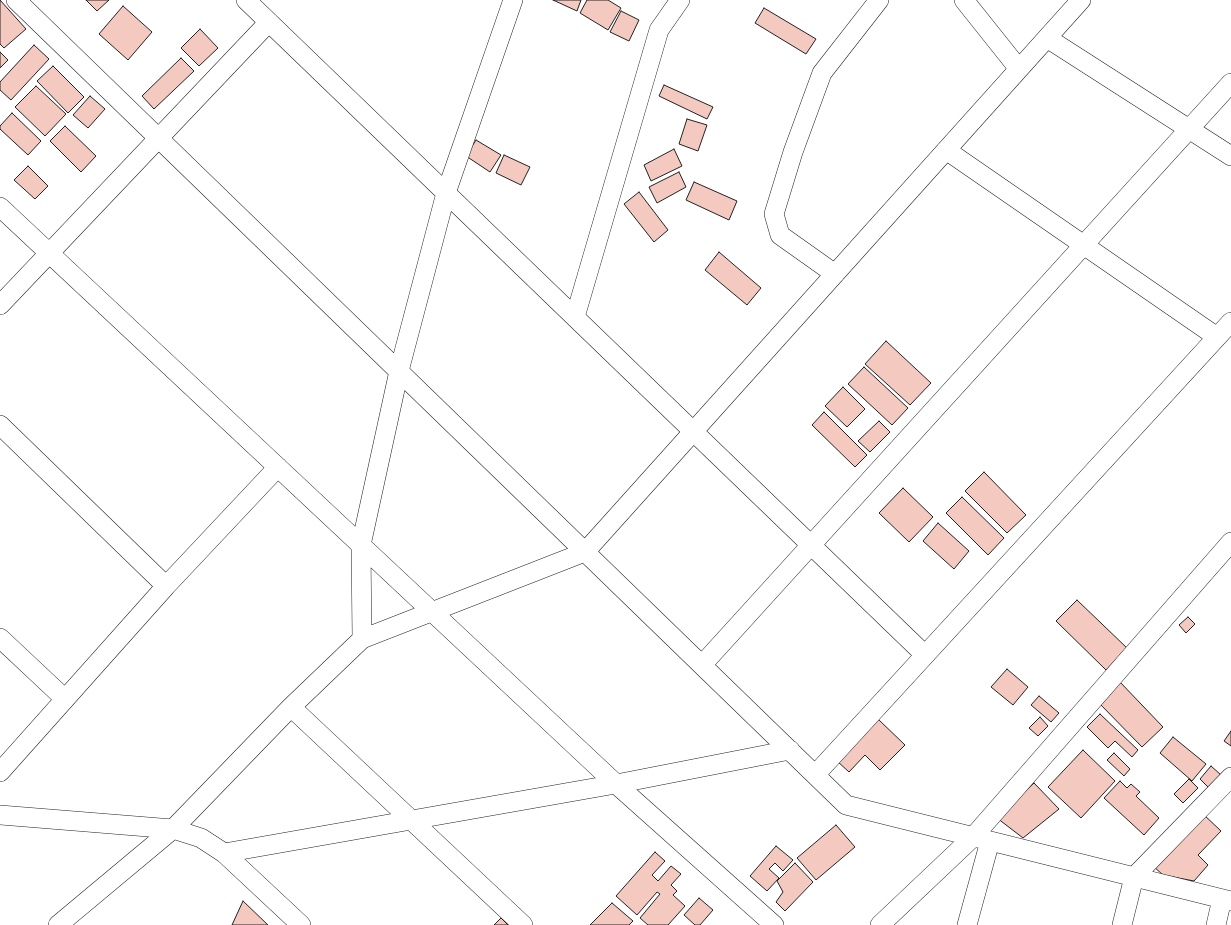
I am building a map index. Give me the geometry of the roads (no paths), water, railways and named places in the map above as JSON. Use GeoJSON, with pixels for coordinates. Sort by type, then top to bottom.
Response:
{"type":"FeatureCollection","features":[{"type":"Feature","properties":{"kind":"street"},"geometry":{"type":"LineString","coordinates":[[16,0],[846,805],[1226,900],[1216,925]]}},
{"type":"Feature","properties":{"kind":"street"},"geometry":{"type":"LineString","coordinates":[[246,0],[925,655]]}},
{"type":"Feature","properties":{"kind":"street"},"geometry":{"type":"LineString","coordinates":[[362,639],[361,545],[399,371],[446,193],[513,0]]}},
{"type":"Feature","properties":{"kind":"street"},"geometry":{"type":"LineString","coordinates":[[575,317],[659,30],[680,0]]}},
{"type":"Feature","properties":{"kind":"street"},"geometry":{"type":"LineString","coordinates":[[835,274],[780,235],[774,214],[793,152],[822,73],[879,0]]}},
{"type":"Feature","properties":{"kind":"street"},"geometry":{"type":"LineString","coordinates":[[964,0],[1019,69]]}},
{"type":"Feature","properties":{"kind":"street"},"geometry":{"type":"LineString","coordinates":[[58,925],[174,829],[291,707],[362,639],[585,552],[1081,0]]}},
{"type":"Feature","properties":{"kind":"street"},"geometry":{"type":"LineString","coordinates":[[0,305],[268,22]]}},
{"type":"Feature","properties":{"kind":"street"},"geometry":{"type":"LineString","coordinates":[[1047,38],[1231,156]]}},
{"type":"Feature","properties":{"kind":"street"},"geometry":{"type":"LineString","coordinates":[[702,665],[1231,83]]}},
{"type":"Feature","properties":{"kind":"street"},"geometry":{"type":"LineString","coordinates":[[946,150],[1217,337]]}},
{"type":"Feature","properties":{"kind":"street"},"geometry":{"type":"LineString","coordinates":[[0,207],[616,784],[774,925]]}},
{"type":"Feature","properties":{"kind":"street"},"geometry":{"type":"LineString","coordinates":[[815,775],[1231,322]]}},
{"type":"Feature","properties":{"kind":"street"},"geometry":{"type":"LineString","coordinates":[[0,425],[166,586]]}},
{"type":"Feature","properties":{"kind":"street"},"geometry":{"type":"LineString","coordinates":[[0,772],[166,586],[278,467]]}},
{"type":"Feature","properties":{"kind":"street"},"geometry":{"type":"LineString","coordinates":[[880,925],[981,839],[1231,542]]}},
{"type":"Feature","properties":{"kind":"street"},"geometry":{"type":"LineString","coordinates":[[0,638],[65,699]]}},
{"type":"Feature","properties":{"kind":"street"},"geometry":{"type":"LineString","coordinates":[[291,707],[523,925]]}},
{"type":"Feature","properties":{"kind":"street"},"geometry":{"type":"LineString","coordinates":[[224,853],[616,784],[790,750]]}},
{"type":"Feature","properties":{"kind":"street"},"geometry":{"type":"LineString","coordinates":[[1122,925],[1134,877],[1231,777]]}},
{"type":"Feature","properties":{"kind":"street"},"geometry":{"type":"LineString","coordinates":[[0,815],[174,829],[201,838],[224,853],[301,925]]}},
{"type":"Feature","properties":{"kind":"street"},"geometry":{"type":"LineString","coordinates":[[967,925],[981,839]]}}]}
